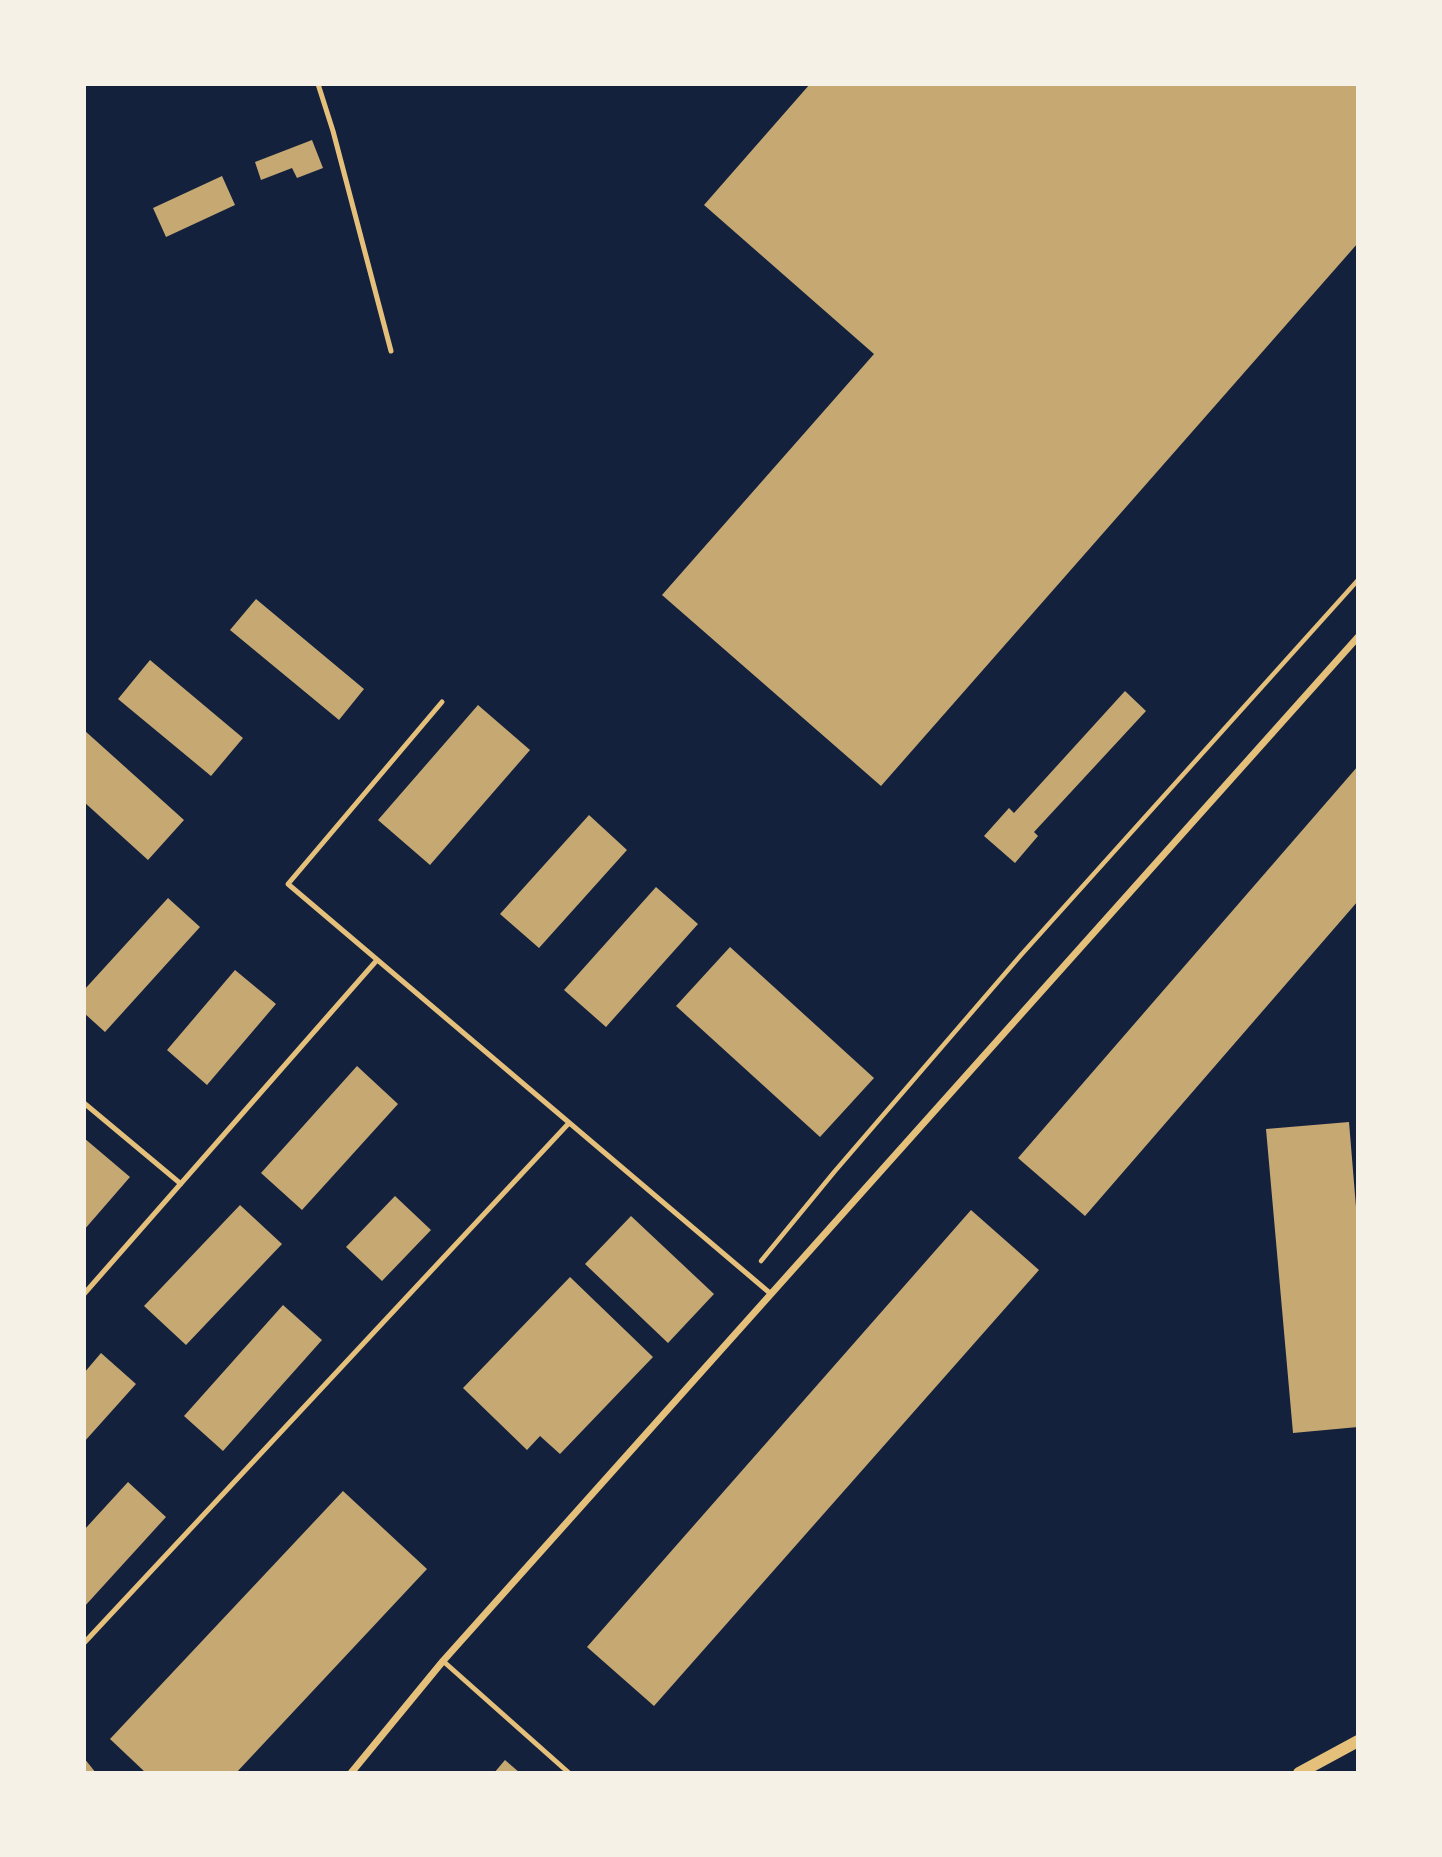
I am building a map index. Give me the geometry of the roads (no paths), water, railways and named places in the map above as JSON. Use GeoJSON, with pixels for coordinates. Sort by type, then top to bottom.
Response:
{"type":"FeatureCollection","features":[{"type":"Feature","properties":{"kind":"street"},"geometry":{"type":"LineString","coordinates":[[351,1773],[443,1661],[1358,637]]}},
{"type":"Feature","properties":{"kind":"street"},"geometry":{"type":"LineString","coordinates":[[1299,1773],[1358,1741]]}},
{"type":"Feature","properties":{"kind":"lane"},"geometry":{"type":"LineString","coordinates":[[318,84],[391,351]]}},
{"type":"Feature","properties":{"kind":"lane"},"geometry":{"type":"LineString","coordinates":[[442,702],[288,884],[771,1294]]}},
{"type":"Feature","properties":{"kind":"lane"},"geometry":{"type":"LineString","coordinates":[[84,1294],[377,960]]}},
{"type":"Feature","properties":{"kind":"lane"},"geometry":{"type":"LineString","coordinates":[[84,1103],[181,1184]]}},
{"type":"Feature","properties":{"kind":"lane"},"geometry":{"type":"LineString","coordinates":[[84,1643],[569,1123]]}},
{"type":"Feature","properties":{"kind":"lane"},"geometry":{"type":"LineString","coordinates":[[443,1661],[569,1773]]}}]}
